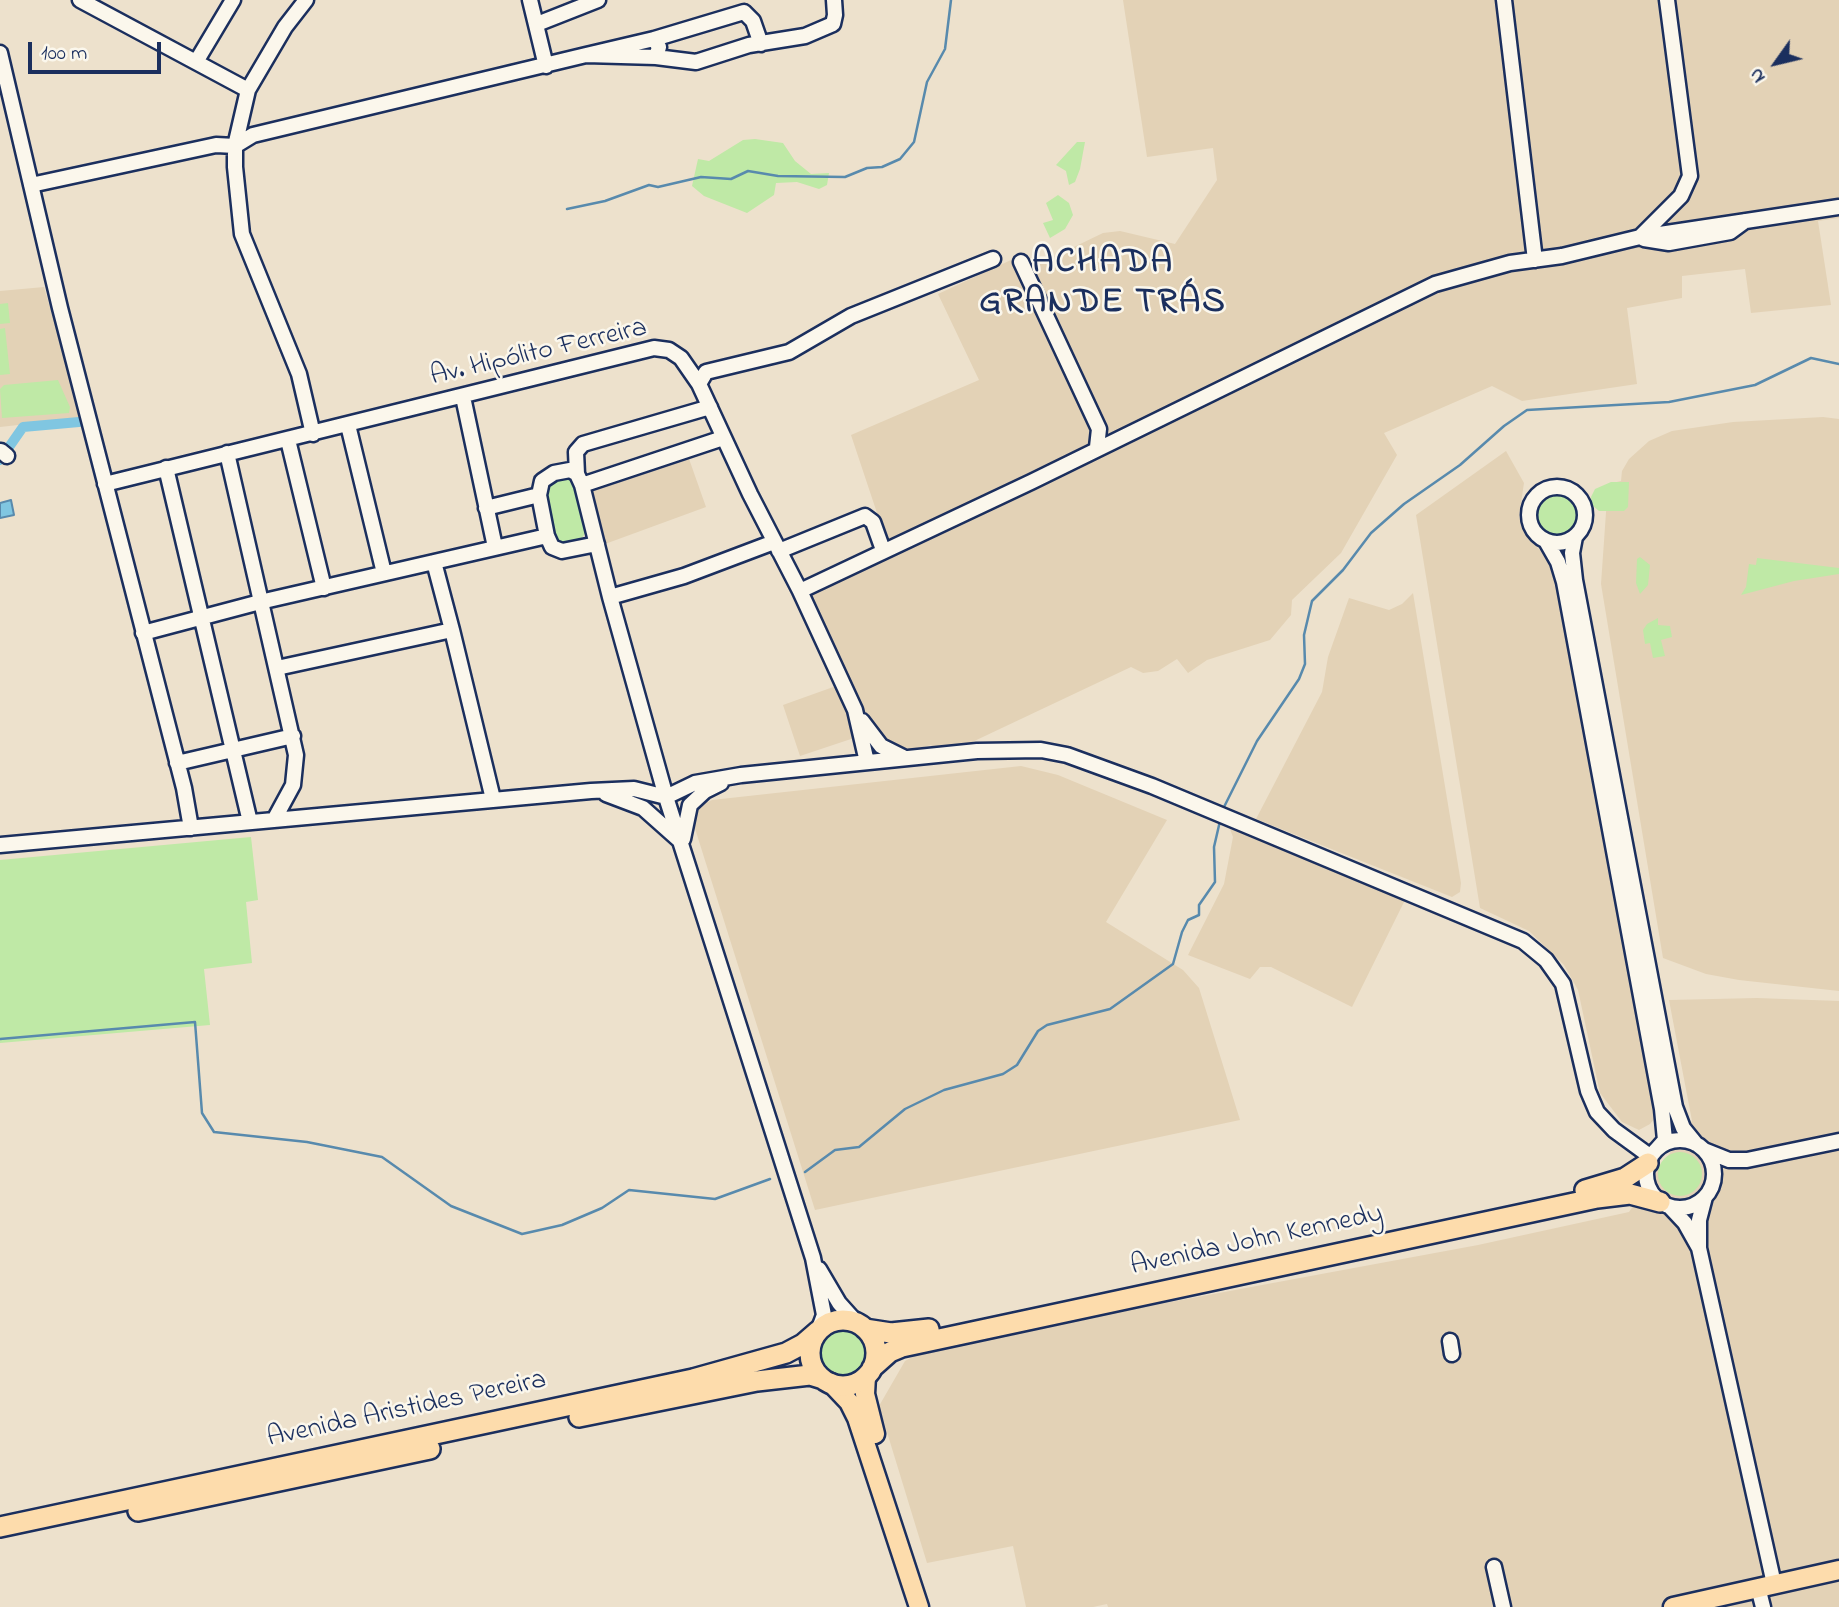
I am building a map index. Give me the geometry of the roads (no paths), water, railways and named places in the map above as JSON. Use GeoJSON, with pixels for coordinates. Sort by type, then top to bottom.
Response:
{"type":"FeatureCollection","features":[{"type":"Feature","properties":{"kind":"highway","name":"Avenida John Kennedy"},"geometry":{"type":"LineString","coordinates":[[861,1326],[882,1332],[915,1332],[1596,1187],[1625,1178],[1652,1156]]}},
{"type":"Feature","properties":{"kind":"highway","name":"Avenida John Kennedy"},"geometry":{"type":"LineString","coordinates":[[869,1372],[890,1352],[902,1347],[1597,1198],[1630,1194],[1665,1205]]}},
{"type":"Feature","properties":{"kind":"highway"},"geometry":{"type":"LineString","coordinates":[[837,1320],[861,1326],[876,1348],[869,1372],[849,1385],[827,1381],[811,1361],[810,1350],[818,1331],[837,1320]]}},
{"type":"Feature","properties":{"kind":"highway","name":"Avenida Aristides Pereira"},"geometry":{"type":"LineString","coordinates":[[0,1527],[693,1379],[786,1353],[803,1344],[818,1331]]}},
{"type":"Feature","properties":{"kind":"highway","name":"Avenida Aristides Pereira"},"geometry":{"type":"LineString","coordinates":[[0,1541],[698,1392],[794,1376],[810,1375],[827,1381]]}},
{"type":"Feature","properties":{"kind":"main road"},"geometry":{"type":"LineString","coordinates":[[869,1372],[868,1414],[931,1607]]}},
{"type":"Feature","properties":{"kind":"main road"},"geometry":{"type":"LineString","coordinates":[[827,1381],[849,1402],[857,1418],[919,1607]]}},
{"type":"Feature","properties":{"kind":"main road"},"geometry":{"type":"LineString","coordinates":[[1673,1607],[1839,1570]]}},
{"type":"Feature","properties":{"kind":"street"},"geometry":{"type":"LineString","coordinates":[[80,0],[248,90]]}},
{"type":"Feature","properties":{"kind":"street"},"geometry":{"type":"LineString","coordinates":[[196,62],[233,0]]}},
{"type":"Feature","properties":{"kind":"street"},"geometry":{"type":"LineString","coordinates":[[306,0],[285,27],[248,90],[234,146],[240,221],[257,276],[299,374],[313,434]]}},
{"type":"Feature","properties":{"kind":"street"},"geometry":{"type":"LineString","coordinates":[[530,0],[546,66]]}},
{"type":"Feature","properties":{"kind":"street"},"geometry":{"type":"LineString","coordinates":[[537,24],[598,0]]}},
{"type":"Feature","properties":{"kind":"street"},"geometry":{"type":"LineString","coordinates":[[586,55],[656,57],[696,62],[761,44],[799,37],[828,27],[835,20],[834,0]]}},
{"type":"Feature","properties":{"kind":"street"},"geometry":{"type":"LineString","coordinates":[[1503,0],[1535,260]]}},
{"type":"Feature","properties":{"kind":"street"},"geometry":{"type":"LineString","coordinates":[[1640,237],[1681,196],[1690,176],[1667,0]]}},
{"type":"Feature","properties":{"kind":"street"},"geometry":{"type":"LineString","coordinates":[[31,185],[216,145],[234,146],[253,135],[654,39],[744,12],[751,18],[761,44]]}},
{"type":"Feature","properties":{"kind":"street"},"geometry":{"type":"LineString","coordinates":[[654,39],[659,47],[656,57]]}},
{"type":"Feature","properties":{"kind":"street"},"geometry":{"type":"LineString","coordinates":[[0,53],[191,828]]}},
{"type":"Feature","properties":{"kind":"street"},"geometry":{"type":"LineString","coordinates":[[800,591],[1031,482],[1097,447],[1435,284],[1510,263],[1640,237],[1750,218],[1839,207]]}},
{"type":"Feature","properties":{"kind":"street"},"geometry":{"type":"LineString","coordinates":[[699,384],[706,372],[789,352],[851,316],[993,259]]}},
{"type":"Feature","properties":{"kind":"street"},"geometry":{"type":"LineString","coordinates":[[1021,262],[1099,429],[1097,447]]}},
{"type":"Feature","properties":{"kind":"street","name":"Av. Hipólito Ferreira"},"geometry":{"type":"LineString","coordinates":[[105,484],[662,348],[681,358],[699,384],[855,710]]}},
{"type":"Feature","properties":{"kind":"street"},"geometry":{"type":"LineString","coordinates":[[463,397],[495,547]]}},
{"type":"Feature","properties":{"kind":"street"},"geometry":{"type":"LineString","coordinates":[[710,407],[583,444],[575,455],[610,597],[666,797],[813,1258],[824,1315],[818,1331]]}},
{"type":"Feature","properties":{"kind":"street"},"geometry":{"type":"LineString","coordinates":[[348,425],[384,573]]}},
{"type":"Feature","properties":{"kind":"street"},"geometry":{"type":"LineString","coordinates":[[580,479],[723,438]]}},
{"type":"Feature","properties":{"kind":"street"},"geometry":{"type":"LineString","coordinates":[[288,440],[324,588]]}},
{"type":"Feature","properties":{"kind":"street"},"geometry":{"type":"LineString","coordinates":[[227,453],[293,736],[297,764],[293,785],[274,820]]}},
{"type":"Feature","properties":{"kind":"street"},"geometry":{"type":"LineString","coordinates":[[166,468],[204,618],[250,822]]}},
{"type":"Feature","properties":{"kind":"street"},"geometry":{"type":"LineString","coordinates":[[580,479],[570,470],[549,475],[539,486],[538,495],[547,536],[552,547],[562,551],[597,544]]}},
{"type":"Feature","properties":{"kind":"street"},"geometry":{"type":"LineString","coordinates":[[1699,1248],[1685,1223],[1647,1184],[1652,1156],[1665,1140],[1665,1125],[1564,582],[1558,562],[1546,541],[1533,529],[1530,512],[1536,497],[1552,488],[1569,490],[1582,502],[1585,518],[1575,537],[1572,553],[1575,580],[1675,1107],[1683,1128],[1712,1164],[1713,1182]]}},
{"type":"Feature","properties":{"kind":"street"},"geometry":{"type":"LineString","coordinates":[[486,508],[538,495]]}},
{"type":"Feature","properties":{"kind":"street"},"geometry":{"type":"LineString","coordinates":[[610,597],[684,576],[865,516],[873,522],[883,550]]}},
{"type":"Feature","properties":{"kind":"street"},"geometry":{"type":"LineString","coordinates":[[144,633],[260,602],[547,536]]}},
{"type":"Feature","properties":{"kind":"street"},"geometry":{"type":"LineString","coordinates":[[1546,541],[1562,543],[1575,537]]}},
{"type":"Feature","properties":{"kind":"street"},"geometry":{"type":"LineString","coordinates":[[434,562],[493,799]]}},
{"type":"Feature","properties":{"kind":"street"},"geometry":{"type":"LineString","coordinates":[[277,668],[453,630]]}},
{"type":"Feature","properties":{"kind":"street"},"geometry":{"type":"LineString","coordinates":[[855,710],[881,746],[894,754],[911,758]]}},
{"type":"Feature","properties":{"kind":"street"},"geometry":{"type":"LineString","coordinates":[[855,710],[867,762]]}},
{"type":"Feature","properties":{"kind":"street"},"geometry":{"type":"LineString","coordinates":[[177,764],[293,736]]}},
{"type":"Feature","properties":{"kind":"street"},"geometry":{"type":"LineString","coordinates":[[0,845],[591,791],[634,789],[666,797],[695,783],[741,775],[999,750],[1054,752],[1109,769],[1229,821],[1510,934],[1536,950],[1555,971],[1568,997],[1588,1091],[1597,1112],[1614,1130],[1652,1156]]}},
{"type":"Feature","properties":{"kind":"street"},"geometry":{"type":"LineString","coordinates":[[682,844],[685,817],[697,797],[741,775]]}},
{"type":"Feature","properties":{"kind":"street"},"geometry":{"type":"LineString","coordinates":[[591,791],[643,808],[682,844]]}},
{"type":"Feature","properties":{"kind":"street"},"geometry":{"type":"LineString","coordinates":[[1652,1156],[1675,1141],[1737,1161],[1839,1141]]}},
{"type":"Feature","properties":{"kind":"street"},"geometry":{"type":"LineString","coordinates":[[1737,1161],[1713,1182],[1705,1197],[1699,1220],[1699,1248],[1766,1586],[1763,1607]]}},
{"type":"Feature","properties":{"kind":"street"},"geometry":{"type":"LineString","coordinates":[[1665,1205],[1689,1207],[1705,1197]]}},
{"type":"Feature","properties":{"kind":"street"},"geometry":{"type":"LineString","coordinates":[[813,1258],[839,1303],[861,1326]]}},
{"type":"Feature","properties":{"kind":"street"},"geometry":{"type":"LineString","coordinates":[[1494,1567],[1503,1607]]}},
{"type":"Feature","properties":{"kind":"water"},"geometry":{"type":"Polygon","coordinates":[[[11,500],[14,515],[0,518],[0,503],[11,500]]]}},
{"type":"Feature","properties":{"kind":"waterway"},"geometry":{"type":"LineString","coordinates":[[567,209],[605,201],[649,185],[658,187],[701,177],[731,179],[748,171],[778,176],[845,177],[900,159],[914,142],[927,82],[945,49],[951,0]]}},
{"type":"Feature","properties":{"kind":"waterway"},"geometry":{"type":"LineString","coordinates":[[1222,811],[1257,741],[1299,679],[1305,664],[1304,635],[1312,601],[1343,570],[1371,533],[1404,504],[1460,465],[1504,426],[1527,410],[1669,402],[1755,385],[1811,358],[1839,364]]}},
{"type":"Feature","properties":{"kind":"waterway"},"geometry":{"type":"LineString","coordinates":[[0,460],[23,427],[79,422]]}},
{"type":"Feature","properties":{"kind":"waterway"},"geometry":{"type":"LineString","coordinates":[[805,1172],[835,1150],[859,1147],[905,1109],[944,1090],[1003,1074],[1017,1065],[1038,1031],[1047,1025],[1110,1009],[1173,964],[1188,920],[1199,915],[1199,905],[1215,882],[1214,847],[1220,821]]}},
{"type":"Feature","properties":{"kind":"waterway"},"geometry":{"type":"LineString","coordinates":[[0,1039],[195,1022],[202,1113],[214,1132],[307,1142],[382,1157],[451,1206],[522,1234],[562,1225],[602,1208],[629,1190],[715,1199],[770,1179]]}},
{"type":"Feature","properties":{"kind":"district","name":"ACHADA GRANDE TRÁS"},"geometry":{"type":"Point","coordinates":[1103,285]}}]}
